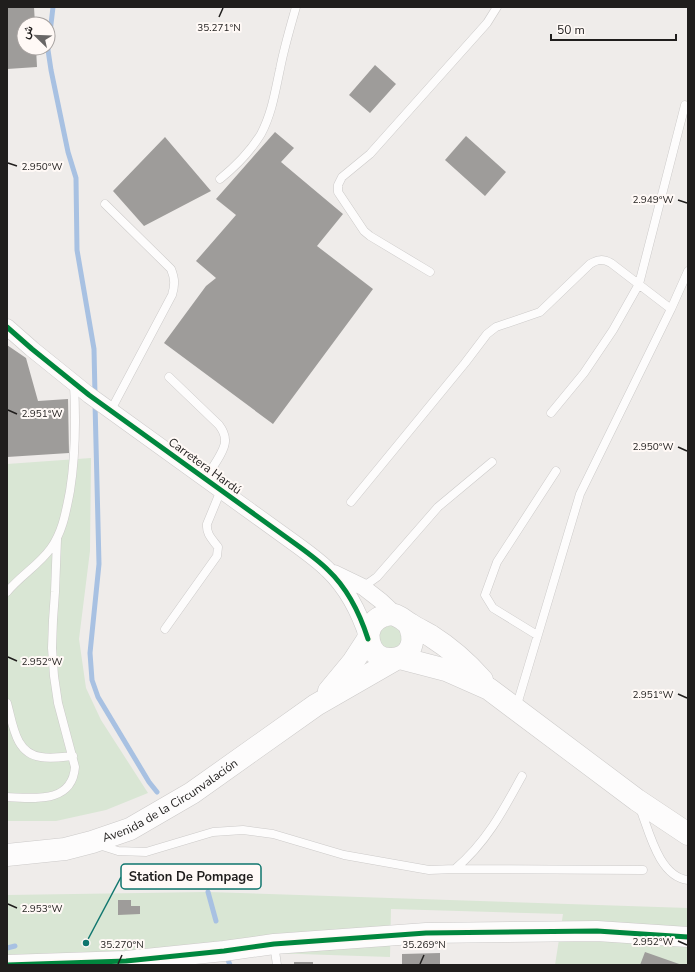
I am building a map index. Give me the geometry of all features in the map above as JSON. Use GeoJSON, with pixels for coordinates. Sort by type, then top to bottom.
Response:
{"type":"FeatureCollection","features":[{"type":"Feature","properties":{"kind":"main road"},"geometry":{"type":"LineString","coordinates":[[490,689],[446,670],[398,658],[388,660],[381,658],[370,647],[368,632],[376,620],[383,616],[390,615],[403,619],[431,636],[453,652],[490,689],[637,800],[688,834]]}},
{"type":"Feature","properties":{"kind":"main road"},"geometry":{"type":"LineString","coordinates":[[316,705],[407,653],[413,638],[412,630],[403,619]]}},
{"type":"Feature","properties":{"kind":"main road"},"geometry":{"type":"LineString","coordinates":[[316,705],[352,662],[368,639]]}},
{"type":"Feature","properties":{"kind":"main road","name":"Avenida de la Circunvalación"},"geometry":{"type":"LineString","coordinates":[[7,855],[65,849],[92,842],[130,829],[192,793],[316,705]]}},
{"type":"Feature","properties":{"kind":"street","name":"Carretera Hardú"},"geometry":{"type":"LineString","coordinates":[[7,327],[89,395],[297,544],[329,570],[354,605],[368,639]]}},
{"type":"Feature","properties":{"kind":"street","name":"Carretera Hardú"},"geometry":{"type":"LineString","coordinates":[[329,570],[363,587],[403,619]]}},
{"type":"Feature","properties":{"kind":"street"},"geometry":{"type":"LineString","coordinates":[[7,965],[126,961],[224,951],[274,944],[426,933],[597,931],[688,937]]}},
{"type":"Feature","properties":{"kind":"lane"},"geometry":{"type":"LineString","coordinates":[[220,179],[236,166],[250,150],[261,133],[270,114],[284,51],[296,7]]}},
{"type":"Feature","properties":{"kind":"lane"},"geometry":{"type":"LineString","coordinates":[[430,272],[364,231],[338,192],[338,185],[342,176],[370,154],[482,29],[494,13],[496,7]]}},
{"type":"Feature","properties":{"kind":"lane"},"geometry":{"type":"LineString","coordinates":[[551,413],[584,373],[613,330],[639,284],[685,105]]}},
{"type":"Feature","properties":{"kind":"lane"},"geometry":{"type":"LineString","coordinates":[[105,204],[171,269],[174,278],[172,295],[107,407]]}},
{"type":"Feature","properties":{"kind":"lane"},"geometry":{"type":"LineString","coordinates":[[351,502],[487,334],[496,327],[540,312],[595,261],[605,260],[611,263],[671,309]]}},
{"type":"Feature","properties":{"kind":"lane"},"geometry":{"type":"LineString","coordinates":[[516,709],[580,494],[671,309],[688,271]]}},
{"type":"Feature","properties":{"kind":"lane"},"geometry":{"type":"LineString","coordinates":[[169,377],[219,425],[223,432],[225,440],[224,447],[205,479]]}},
{"type":"Feature","properties":{"kind":"lane"},"geometry":{"type":"LineString","coordinates":[[7,797],[46,798],[66,789],[71,783],[74,775],[75,767],[73,756],[64,730],[58,703],[54,676],[52,641],[57,539],[65,516],[74,464],[76,423],[74,383]]}},
{"type":"Feature","properties":{"kind":"lane"},"geometry":{"type":"LineString","coordinates":[[363,587],[377,577],[443,502],[492,462]]}},
{"type":"Feature","properties":{"kind":"lane"},"geometry":{"type":"LineString","coordinates":[[537,635],[492,608],[485,595],[497,562],[556,471]]}},
{"type":"Feature","properties":{"kind":"lane"},"geometry":{"type":"LineString","coordinates":[[165,629],[217,556],[218,547],[206,529],[221,490]]}},
{"type":"Feature","properties":{"kind":"lane"},"geometry":{"type":"LineString","coordinates":[[7,592],[42,558],[57,539]]}},
{"type":"Feature","properties":{"kind":"lane"},"geometry":{"type":"LineString","coordinates":[[7,703],[17,740],[23,748],[32,755],[42,758],[73,756]]}},
{"type":"Feature","properties":{"kind":"lane"},"geometry":{"type":"LineString","coordinates":[[455,869],[476,850],[493,826],[522,776]]}},
{"type":"Feature","properties":{"kind":"lane"},"geometry":{"type":"LineString","coordinates":[[637,800],[653,844],[662,862],[670,872],[682,879],[688,880]]}},
{"type":"Feature","properties":{"kind":"lane"},"geometry":{"type":"LineString","coordinates":[[92,842],[105,848],[118,851],[132,853],[146,852],[213,832],[243,830],[274,834],[344,855],[429,870],[643,870]]}},
{"type":"Feature","properties":{"kind":"lane"},"geometry":{"type":"LineString","coordinates":[[274,944],[278,965]]}},
{"type":"Feature","properties":{"kind":"green space"},"geometry":{"type":"Polygon","coordinates":[[[91,458],[90,551],[79,639],[86,688],[101,720],[148,793],[106,810],[56,821],[7,821],[7,464],[91,458]]]}},
{"type":"Feature","properties":{"kind":"green space"},"geometry":{"type":"Polygon","coordinates":[[[398,622],[403,645],[385,651],[375,631],[398,622]]]}},
{"type":"Feature","properties":{"kind":"green space"},"geometry":{"type":"Polygon","coordinates":[[[208,892],[688,908],[688,965],[555,965],[563,914],[391,909],[390,957],[239,952],[7,965],[7,895],[208,892]]]}},
{"type":"Feature","properties":{"kind":"building"},"geometry":{"type":"Polygon","coordinates":[[[7,7],[34,7],[35,16],[16,16],[16,56],[36,56],[37,67],[7,69],[7,7]]]}},
{"type":"Feature","properties":{"kind":"building"},"geometry":{"type":"Polygon","coordinates":[[[375,65],[396,84],[370,113],[349,95],[375,65]]]}},
{"type":"Feature","properties":{"kind":"building"},"geometry":{"type":"Polygon","coordinates":[[[275,132],[294,148],[281,162],[343,214],[317,246],[373,289],[273,424],[164,343],[206,286],[216,278],[196,261],[236,215],[216,199],[275,132]]]}},
{"type":"Feature","properties":{"kind":"building"},"geometry":{"type":"Polygon","coordinates":[[[466,136],[506,172],[485,196],[445,160],[466,136]]]}},
{"type":"Feature","properties":{"kind":"building"},"geometry":{"type":"Polygon","coordinates":[[[165,137],[211,191],[144,226],[113,191],[165,137]]]}},
{"type":"Feature","properties":{"kind":"building"},"geometry":{"type":"Polygon","coordinates":[[[7,345],[26,358],[38,401],[68,399],[69,453],[7,457],[7,345]]]}},
{"type":"Feature","properties":{"kind":"building"},"geometry":{"type":"Polygon","coordinates":[[[118,900],[131,900],[131,906],[140,906],[140,914],[118,915],[118,900]]]}},
{"type":"Feature","properties":{"kind":"building"},"geometry":{"type":"Polygon","coordinates":[[[645,952],[682,965],[640,965],[645,952]]]}},
{"type":"Feature","properties":{"kind":"building"},"geometry":{"type":"Polygon","coordinates":[[[440,953],[440,965],[402,965],[402,954],[440,953]]]}},
{"type":"Feature","properties":{"kind":"building"},"geometry":{"type":"Polygon","coordinates":[[[294,962],[313,962],[313,965],[294,965],[294,962]]]}},
{"type":"Feature","properties":{"kind":"waterway"},"geometry":{"type":"LineString","coordinates":[[53,7],[48,50],[68,152],[76,178],[77,250],[94,349],[95,395]]}},
{"type":"Feature","properties":{"kind":"waterway"},"geometry":{"type":"LineString","coordinates":[[95,403],[99,564],[90,653],[92,680],[98,697],[149,782],[157,792]]}},
{"type":"Feature","properties":{"kind":"waterway"},"geometry":{"type":"LineString","coordinates":[[208,892],[216,921]]}},
{"type":"Feature","properties":{"kind":"waterway"},"geometry":{"type":"LineString","coordinates":[[7,948],[15,946]]}},
{"type":"Feature","properties":{"kind":"waterway"},"geometry":{"type":"LineString","coordinates":[[226,955],[230,965]]}},
{"type":"Feature","properties":{"kind":"cycle path"},"geometry":{"type":"LineString","coordinates":[[7,327],[89,395],[321,563],[342,585],[357,611],[368,639]]}},
{"type":"Feature","properties":{"kind":"cycle path"},"geometry":{"type":"LineString","coordinates":[[7,965],[126,961],[224,951],[274,944],[426,933],[597,931],[688,937]]}},
{"type":"Feature","properties":{"kind":"place","name":"Station De Pompage"},"geometry":{"type":"Point","coordinates":[86,943]}}]}
